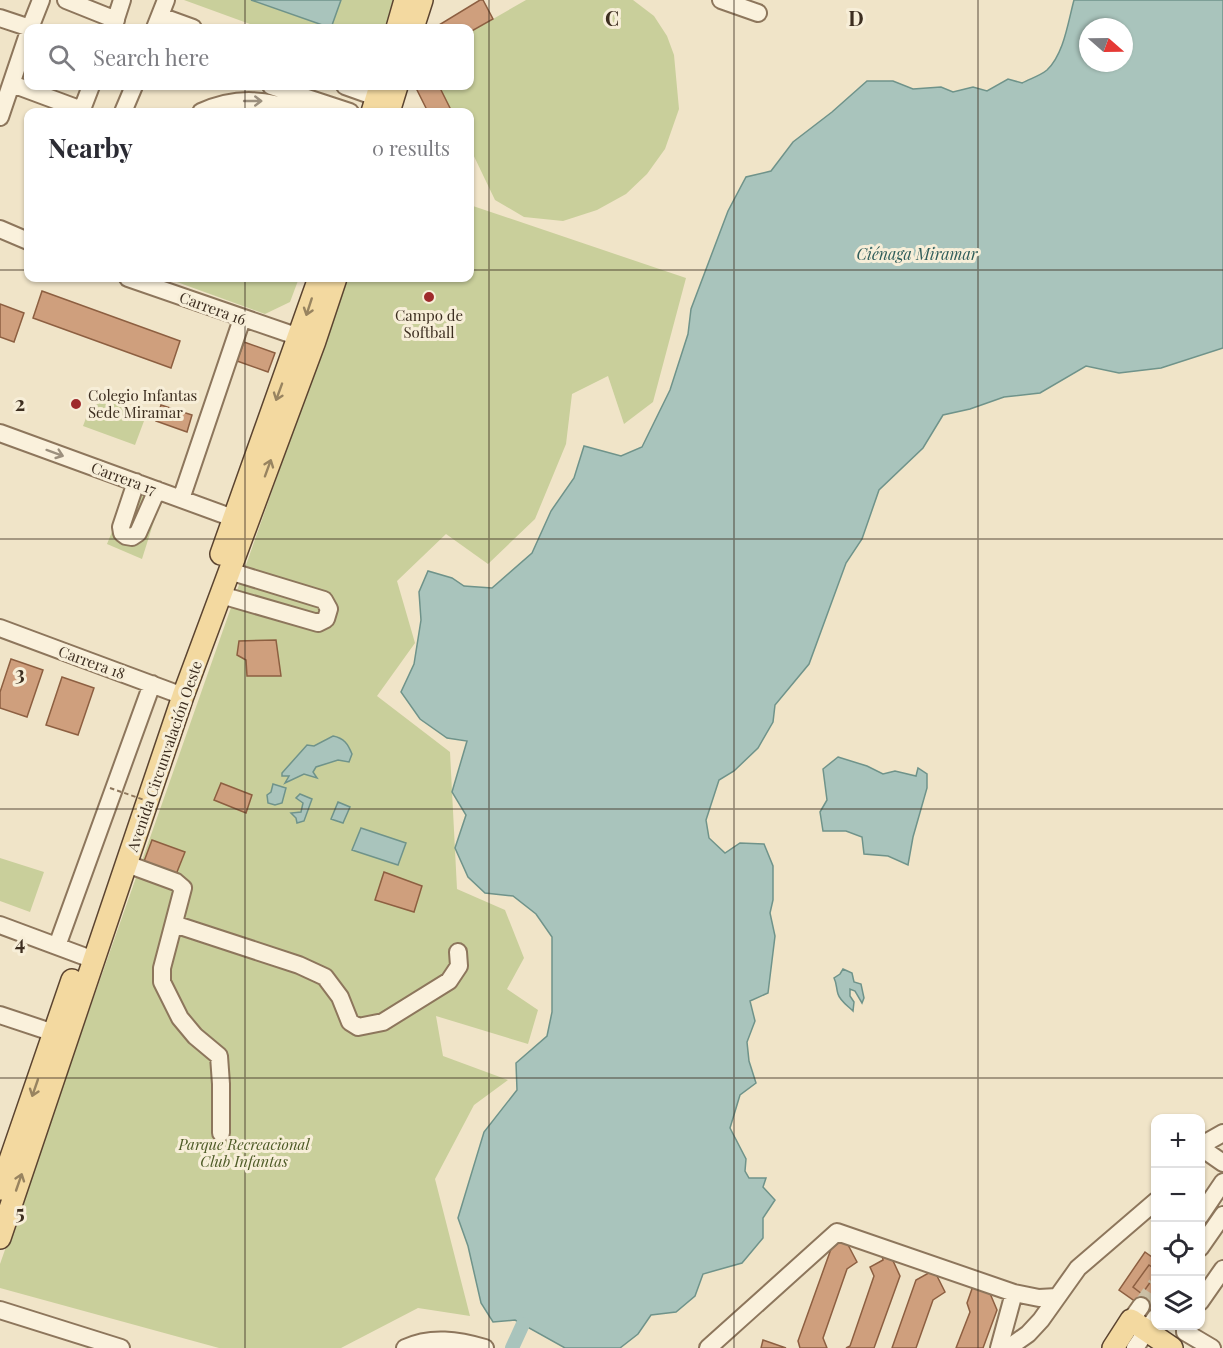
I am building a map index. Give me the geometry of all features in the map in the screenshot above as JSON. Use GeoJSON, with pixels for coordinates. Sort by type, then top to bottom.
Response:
{"type":"FeatureCollection","features":[{"type":"Feature","properties":{"kind":"main road"},"geometry":{"type":"LineString","coordinates":[[398,24],[405,0]]}},
{"type":"Feature","properties":{"kind":"main road"},"geometry":{"type":"LineString","coordinates":[[414,24],[422,0]]}},
{"type":"Feature","properties":{"kind":"main road"},"geometry":{"type":"LineString","coordinates":[[379,102],[392,90]]}},
{"type":"Feature","properties":{"kind":"main road","name":"Avenida Circunvalación Oeste"},"geometry":{"type":"LineString","coordinates":[[0,1238],[88,957],[178,694],[241,520],[318,282]]}},
{"type":"Feature","properties":{"kind":"main road","name":"Avenida Circunvalación Oeste"},"geometry":{"type":"LineString","coordinates":[[0,1189],[54,1033],[127,864],[178,694],[220,595],[229,571],[241,520],[315,342],[335,282]]}},
{"type":"Feature","properties":{"kind":"main road"},"geometry":{"type":"LineString","coordinates":[[1113,1348],[1142,1324],[1172,1348]]}},
{"type":"Feature","properties":{"kind":"street"},"geometry":{"type":"LineString","coordinates":[[32,24],[41,0]]}},
{"type":"Feature","properties":{"kind":"street"},"geometry":{"type":"LineString","coordinates":[[66,0],[114,24],[122,0]]}},
{"type":"Feature","properties":{"kind":"street"},"geometry":{"type":"LineString","coordinates":[[158,22],[166,0]]}},
{"type":"Feature","properties":{"kind":"street"},"geometry":{"type":"LineString","coordinates":[[721,0],[758,13]]}},
{"type":"Feature","properties":{"kind":"street"},"geometry":{"type":"LineString","coordinates":[[0,18],[24,26]]}},
{"type":"Feature","properties":{"kind":"street"},"geometry":{"type":"LineString","coordinates":[[0,117],[24,46]]}},
{"type":"Feature","properties":{"kind":"street"},"geometry":{"type":"LineString","coordinates":[[12,84],[24,89]]}},
{"type":"Feature","properties":{"kind":"street"},"geometry":{"type":"LineString","coordinates":[[28,90],[74,108]]}},
{"type":"Feature","properties":{"kind":"street"},"geometry":{"type":"LineString","coordinates":[[83,108],[90,90]]}},
{"type":"Feature","properties":{"kind":"street"},"geometry":{"type":"LineString","coordinates":[[125,108],[132,90]]}},
{"type":"Feature","properties":{"kind":"street"},"geometry":{"type":"LineString","coordinates":[[283,90],[338,108]]}},
{"type":"Feature","properties":{"kind":"street"},"geometry":{"type":"LineString","coordinates":[[354,90],[379,102]]}},
{"type":"Feature","properties":{"kind":"street"},"geometry":{"type":"LineString","coordinates":[[210,108],[250,100],[272,102],[291,108]]}},
{"type":"Feature","properties":{"kind":"street"},"geometry":{"type":"LineString","coordinates":[[0,229],[24,239]]}},
{"type":"Feature","properties":{"kind":"street","name":"Carrera 16"},"geometry":{"type":"LineString","coordinates":[[139,282],[299,337]]}},
{"type":"Feature","properties":{"kind":"street"},"geometry":{"type":"LineString","coordinates":[[181,499],[242,319]]}},
{"type":"Feature","properties":{"kind":"street","name":"Carrera 17"},"geometry":{"type":"LineString","coordinates":[[0,433],[241,520]]}},
{"type":"Feature","properties":{"kind":"street"},"geometry":{"type":"LineString","coordinates":[[136,483],[121,527],[122,533],[126,536],[132,537],[138,533],[157,490]]}},
{"type":"Feature","properties":{"kind":"street"},"geometry":{"type":"LineString","coordinates":[[220,595],[318,623],[326,619],[329,609],[324,600],[229,571]]}},
{"type":"Feature","properties":{"kind":"street","name":"Carrera 18"},"geometry":{"type":"LineString","coordinates":[[0,628],[178,694]]}},
{"type":"Feature","properties":{"kind":"street"},"geometry":{"type":"LineString","coordinates":[[57,946],[152,684]]}},
{"type":"Feature","properties":{"kind":"street"},"geometry":{"type":"LineString","coordinates":[[127,864],[176,882],[183,888],[162,968],[162,982],[180,1018],[195,1036],[219,1056],[221,1133]]}},
{"type":"Feature","properties":{"kind":"street"},"geometry":{"type":"LineString","coordinates":[[174,924],[299,965],[326,977],[340,998],[350,1022],[358,1028],[383,1022],[449,981],[459,966],[458,952]]}},
{"type":"Feature","properties":{"kind":"street"},"geometry":{"type":"LineString","coordinates":[[0,925],[88,957]]}},
{"type":"Feature","properties":{"kind":"street"},"geometry":{"type":"LineString","coordinates":[[0,1016],[54,1033]]}},
{"type":"Feature","properties":{"kind":"street"},"geometry":{"type":"LineString","coordinates":[[1205,1143],[1223,1133]]}},
{"type":"Feature","properties":{"kind":"street"},"geometry":{"type":"LineString","coordinates":[[1205,1150],[1223,1163]]}},
{"type":"Feature","properties":{"kind":"street"},"geometry":{"type":"LineString","coordinates":[[1205,1209],[1223,1182]]}},
{"type":"Feature","properties":{"kind":"street"},"geometry":{"type":"LineString","coordinates":[[1008,1348],[1028,1334],[1041,1320],[1078,1268],[1151,1204]]}},
{"type":"Feature","properties":{"kind":"street"},"geometry":{"type":"LineString","coordinates":[[1205,1241],[1223,1215]]}},
{"type":"Feature","properties":{"kind":"street"},"geometry":{"type":"LineString","coordinates":[[708,1348],[837,1233],[1014,1293],[1039,1298],[1057,1297]]}},
{"type":"Feature","properties":{"kind":"street"},"geometry":{"type":"LineString","coordinates":[[1205,1295],[1223,1269]]}},
{"type":"Feature","properties":{"kind":"street"},"geometry":{"type":"LineString","coordinates":[[999,1348],[1014,1293]]}},
{"type":"Feature","properties":{"kind":"street"},"geometry":{"type":"LineString","coordinates":[[0,1310],[121,1348]]}},
{"type":"Feature","properties":{"kind":"street"},"geometry":{"type":"LineString","coordinates":[[1185,1330],[1212,1348]]}},
{"type":"Feature","properties":{"kind":"street"},"geometry":{"type":"LineString","coordinates":[[405,1348],[416,1343],[440,1340],[484,1348]]}},
{"type":"Feature","properties":{"kind":"path"},"geometry":{"type":"LineString","coordinates":[[110,788],[156,804]]}},
{"type":"Feature","properties":{"kind":"green space"},"geometry":{"type":"Polygon","coordinates":[[[184,0],[393,0],[386,24],[250,24],[184,0]]]}},
{"type":"Feature","properties":{"kind":"green space"},"geometry":{"type":"Polygon","coordinates":[[[480,0],[493,19],[526,0],[633,0],[654,16],[667,36],[674,55],[679,109],[665,149],[647,174],[626,194],[597,210],[563,221],[524,217],[495,200],[474,156],[474,108],[426,108],[417,90],[474,90],[474,24],[441,24],[480,0]]]}},
{"type":"Feature","properties":{"kind":"green space","name":"Parque Recreacional Club Infantas"},"geometry":{"type":"Polygon","coordinates":[[[474,206],[686,278],[653,402],[624,424],[608,376],[572,394],[566,444],[535,519],[488,564],[446,534],[397,581],[415,643],[377,696],[450,752],[457,889],[505,910],[524,958],[507,989],[538,1010],[528,1044],[436,1016],[443,1056],[508,1080],[474,1105],[435,1179],[470,1316],[418,1308],[341,1348],[219,1348],[0,1288],[0,1264],[346,282],[474,282],[474,206]]]}},
{"type":"Feature","properties":{"kind":"green space"},"geometry":{"type":"Polygon","coordinates":[[[177,282],[298,282],[290,302],[265,314],[177,282]]]}},
{"type":"Feature","properties":{"kind":"green space"},"geometry":{"type":"Polygon","coordinates":[[[95,394],[147,413],[135,445],[83,426],[95,394]]]}},
{"type":"Feature","properties":{"kind":"green space"},"geometry":{"type":"Polygon","coordinates":[[[129,490],[160,502],[142,559],[107,544],[129,490]]]}},
{"type":"Feature","properties":{"kind":"green space"},"geometry":{"type":"Polygon","coordinates":[[[0,858],[44,872],[30,912],[0,901],[0,858]]]}},
{"type":"Feature","properties":{"kind":"water"},"geometry":{"type":"Polygon","coordinates":[[[251,0],[341,0],[332,24],[320,24],[251,0]]]}},
{"type":"Feature","properties":{"kind":"water","name":"Ciénaga Miramar"},"geometry":{"type":"Polygon","coordinates":[[[1074,0],[1223,0],[1223,348],[1161,368],[1119,373],[1086,366],[1040,393],[1004,397],[970,409],[943,415],[923,448],[879,490],[862,539],[846,563],[809,664],[775,705],[773,722],[758,748],[734,771],[719,780],[706,820],[709,838],[725,853],[740,843],[764,844],[773,866],[773,900],[770,913],[775,936],[768,993],[750,1001],[755,1021],[747,1042],[749,1061],[756,1083],[740,1095],[730,1128],[746,1159],[745,1171],[749,1178],[766,1178],[763,1187],[775,1200],[763,1218],[763,1238],[742,1263],[703,1274],[695,1296],[676,1312],[651,1315],[638,1334],[620,1348],[565,1348],[515,1320],[493,1322],[481,1303],[468,1246],[458,1218],[484,1132],[517,1090],[516,1063],[547,1036],[552,1012],[552,937],[536,914],[513,896],[485,893],[468,877],[455,848],[466,815],[452,792],[467,741],[447,738],[420,719],[401,692],[414,664],[421,620],[419,592],[428,571],[452,578],[464,586],[492,588],[532,553],[551,511],[574,478],[584,446],[621,456],[642,447],[670,390],[688,334],[691,309],[728,211],[746,177],[771,171],[793,142],[867,81],[893,81],[913,89],[941,87],[953,92],[973,87],[987,91],[1008,79],[1022,83],[1047,70],[1058,55],[1074,0]]]}},
{"type":"Feature","properties":{"kind":"water"},"geometry":{"type":"Polygon","coordinates":[[[333,736],[343,740],[349,747],[352,754],[349,762],[338,760],[316,767],[313,772],[317,778],[304,774],[285,783],[289,776],[282,776],[282,773],[307,745],[314,746],[333,736]]]}},
{"type":"Feature","properties":{"kind":"water"},"geometry":{"type":"Polygon","coordinates":[[[838,757],[867,766],[883,774],[895,771],[916,776],[918,768],[927,774],[927,788],[913,837],[908,865],[888,856],[864,854],[862,837],[846,831],[823,831],[820,812],[827,800],[823,769],[838,757]]]}},
{"type":"Feature","properties":{"kind":"water"},"geometry":{"type":"Polygon","coordinates":[[[273,784],[286,788],[282,803],[275,805],[268,803],[267,795],[271,792],[273,784]]]}},
{"type":"Feature","properties":{"kind":"water"},"geometry":{"type":"Polygon","coordinates":[[[300,794],[312,799],[304,821],[297,823],[291,813],[301,812],[303,803],[296,798],[300,794]]]}},
{"type":"Feature","properties":{"kind":"water"},"geometry":{"type":"Polygon","coordinates":[[[338,802],[350,807],[343,823],[331,819],[338,802]]]}},
{"type":"Feature","properties":{"kind":"water"},"geometry":{"type":"Polygon","coordinates":[[[361,828],[406,843],[398,865],[352,850],[361,828]]]}},
{"type":"Feature","properties":{"kind":"water"},"geometry":{"type":"Polygon","coordinates":[[[843,969],[852,973],[854,982],[861,984],[864,998],[862,1003],[855,991],[850,989],[850,996],[854,1002],[853,1011],[842,1001],[837,992],[834,978],[843,969]]]}},
{"type":"Feature","properties":{"kind":"building"},"geometry":{"type":"Polygon","coordinates":[[[480,0],[483,0],[493,19],[474,30],[474,24],[441,24],[480,0]]]}},
{"type":"Feature","properties":{"kind":"building"},"geometry":{"type":"Polygon","coordinates":[[[417,90],[441,90],[450,108],[426,108],[417,90]]]}},
{"type":"Feature","properties":{"kind":"building"},"geometry":{"type":"Polygon","coordinates":[[[42,291],[180,341],[171,368],[33,318],[42,291]]]}},
{"type":"Feature","properties":{"kind":"building"},"geometry":{"type":"Polygon","coordinates":[[[0,304],[24,313],[14,342],[0,337],[0,304]]]}},
{"type":"Feature","properties":{"kind":"building"},"geometry":{"type":"Polygon","coordinates":[[[244,342],[275,353],[268,372],[237,361],[244,342]]]}},
{"type":"Feature","properties":{"kind":"building"},"geometry":{"type":"Polygon","coordinates":[[[161,405],[192,415],[187,432],[156,421],[161,405]]]}},
{"type":"Feature","properties":{"kind":"building"},"geometry":{"type":"Polygon","coordinates":[[[276,640],[281,676],[247,676],[246,660],[237,655],[239,641],[276,640]]]}},
{"type":"Feature","properties":{"kind":"building"},"geometry":{"type":"Polygon","coordinates":[[[11,659],[43,670],[27,717],[0,708],[0,692],[11,659]]]}},
{"type":"Feature","properties":{"kind":"building"},"geometry":{"type":"Polygon","coordinates":[[[62,677],[94,688],[78,735],[46,725],[62,677]]]}},
{"type":"Feature","properties":{"kind":"building"},"geometry":{"type":"Polygon","coordinates":[[[221,783],[252,795],[246,813],[214,800],[221,783]]]}},
{"type":"Feature","properties":{"kind":"building"},"geometry":{"type":"Polygon","coordinates":[[[152,840],[185,852],[175,877],[143,864],[152,840]]]}},
{"type":"Feature","properties":{"kind":"building"},"geometry":{"type":"Polygon","coordinates":[[[384,872],[422,886],[414,912],[375,900],[384,872]]]}},
{"type":"Feature","properties":{"kind":"building"},"geometry":{"type":"Polygon","coordinates":[[[841,1241],[847,1243],[857,1262],[847,1269],[823,1338],[827,1348],[800,1348],[798,1341],[831,1249],[841,1241]]]}},
{"type":"Feature","properties":{"kind":"building"},"geometry":{"type":"Polygon","coordinates":[[[889,1252],[900,1276],[874,1348],[846,1348],[850,1346],[874,1276],[870,1267],[883,1260],[882,1255],[889,1252]]]}},
{"type":"Feature","properties":{"kind":"building"},"geometry":{"type":"Polygon","coordinates":[[[1145,1252],[1151,1256],[1151,1312],[1119,1290],[1145,1252]]]}},
{"type":"Feature","properties":{"kind":"building"},"geometry":{"type":"Polygon","coordinates":[[[1149,1265],[1151,1266],[1151,1281],[1142,1294],[1133,1287],[1149,1265]]]}},
{"type":"Feature","properties":{"kind":"building"},"geometry":{"type":"Polygon","coordinates":[[[934,1270],[945,1292],[933,1300],[916,1348],[892,1348],[916,1280],[934,1270]]]}},
{"type":"Feature","properties":{"kind":"building"},"geometry":{"type":"Polygon","coordinates":[[[973,1286],[989,1291],[997,1310],[983,1348],[956,1348],[970,1312],[967,1303],[973,1286]]]}},
{"type":"Feature","properties":{"kind":"building"},"geometry":{"type":"Polygon","coordinates":[[[763,1340],[786,1348],[761,1348],[763,1340]]]}},
{"type":"Feature","properties":{"kind":"waterway"},"geometry":{"type":"LineString","coordinates":[[512,1348],[523,1324]]}},
{"type":"Feature","properties":{"kind":"tunnel"},"geometry":{"type":"LineString","coordinates":[[1141,1306],[1151,1291]]}},
{"type":"Feature","properties":{"kind":"place","name":"Campo de Softball"},"geometry":{"type":"Point","coordinates":[429,297]}},
{"type":"Feature","properties":{"kind":"place","name":"Colegio Infantas Sede Miramar"},"geometry":{"type":"Point","coordinates":[76,404]}}]}
